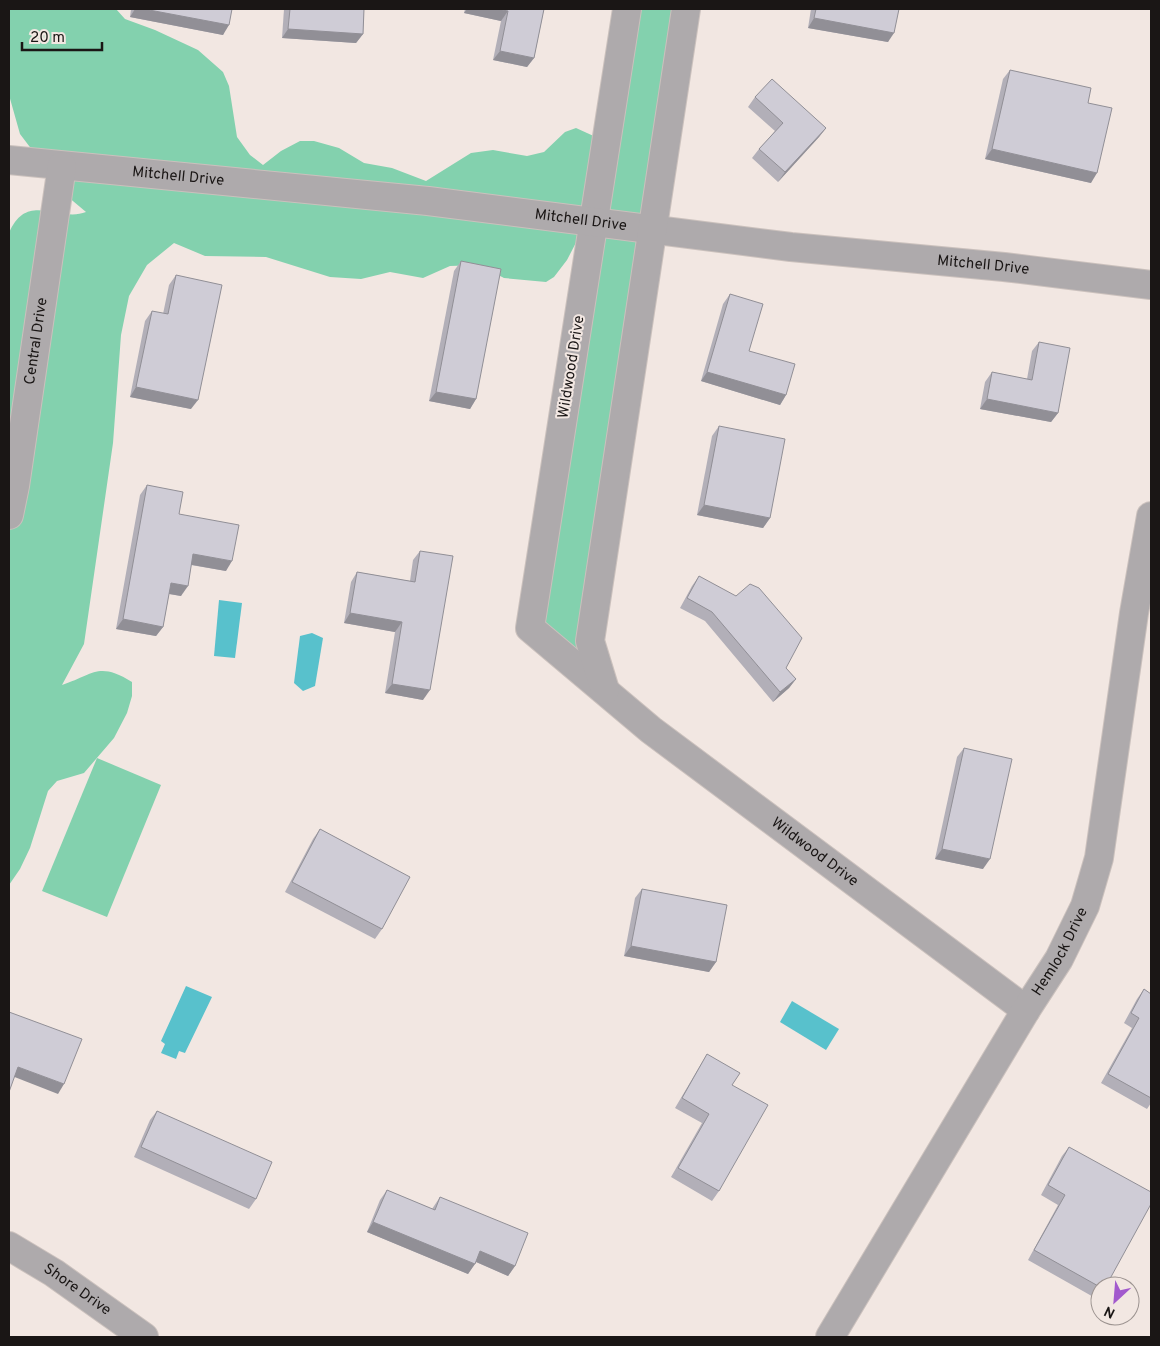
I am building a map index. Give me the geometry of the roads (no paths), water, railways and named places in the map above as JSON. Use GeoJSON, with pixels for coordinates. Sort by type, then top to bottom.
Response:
{"type":"FeatureCollection","features":[{"type":"Feature","properties":{"kind":"street","name":"Wildwood Drive"},"geometry":{"type":"LineString","coordinates":[[627,9],[530,628],[651,730],[1026,1010]]}},
{"type":"Feature","properties":{"kind":"street"},"geometry":{"type":"LineString","coordinates":[[605,690],[590,641],[686,9]]}},
{"type":"Feature","properties":{"kind":"street","name":"Mitchell Drive"},"geometry":{"type":"LineString","coordinates":[[9,160],[428,201],[791,247],[1004,267],[1151,285]]}},
{"type":"Feature","properties":{"kind":"street","name":"Central Drive"},"geometry":{"type":"LineString","coordinates":[[9,515],[15,486],[62,166]]}},
{"type":"Feature","properties":{"kind":"street","name":"Hemlock Drive"},"geometry":{"type":"LineString","coordinates":[[830,1337],[1026,1010],[1059,959],[1085,906],[1099,858],[1134,613],[1151,516]]}},
{"type":"Feature","properties":{"kind":"street","name":"Shore Drive"},"geometry":{"type":"LineString","coordinates":[[9,1246],[54,1273],[144,1337]]}},
{"type":"Feature","properties":{"kind":"water"},"geometry":{"type":"Polygon","coordinates":[[[219,600],[242,603],[235,658],[214,656],[219,600]]]}},
{"type":"Feature","properties":{"kind":"water"},"geometry":{"type":"Polygon","coordinates":[[[312,633],[323,638],[315,686],[303,691],[294,683],[300,636],[312,633]]]}},
{"type":"Feature","properties":{"kind":"water"},"geometry":{"type":"Polygon","coordinates":[[[186,986],[212,997],[185,1053],[179,1051],[176,1059],[161,1053],[165,1044],[161,1041],[186,986]]]}},
{"type":"Feature","properties":{"kind":"water"},"geometry":{"type":"Polygon","coordinates":[[[792,1001],[839,1029],[826,1050],[780,1022],[792,1001]]]}}]}
